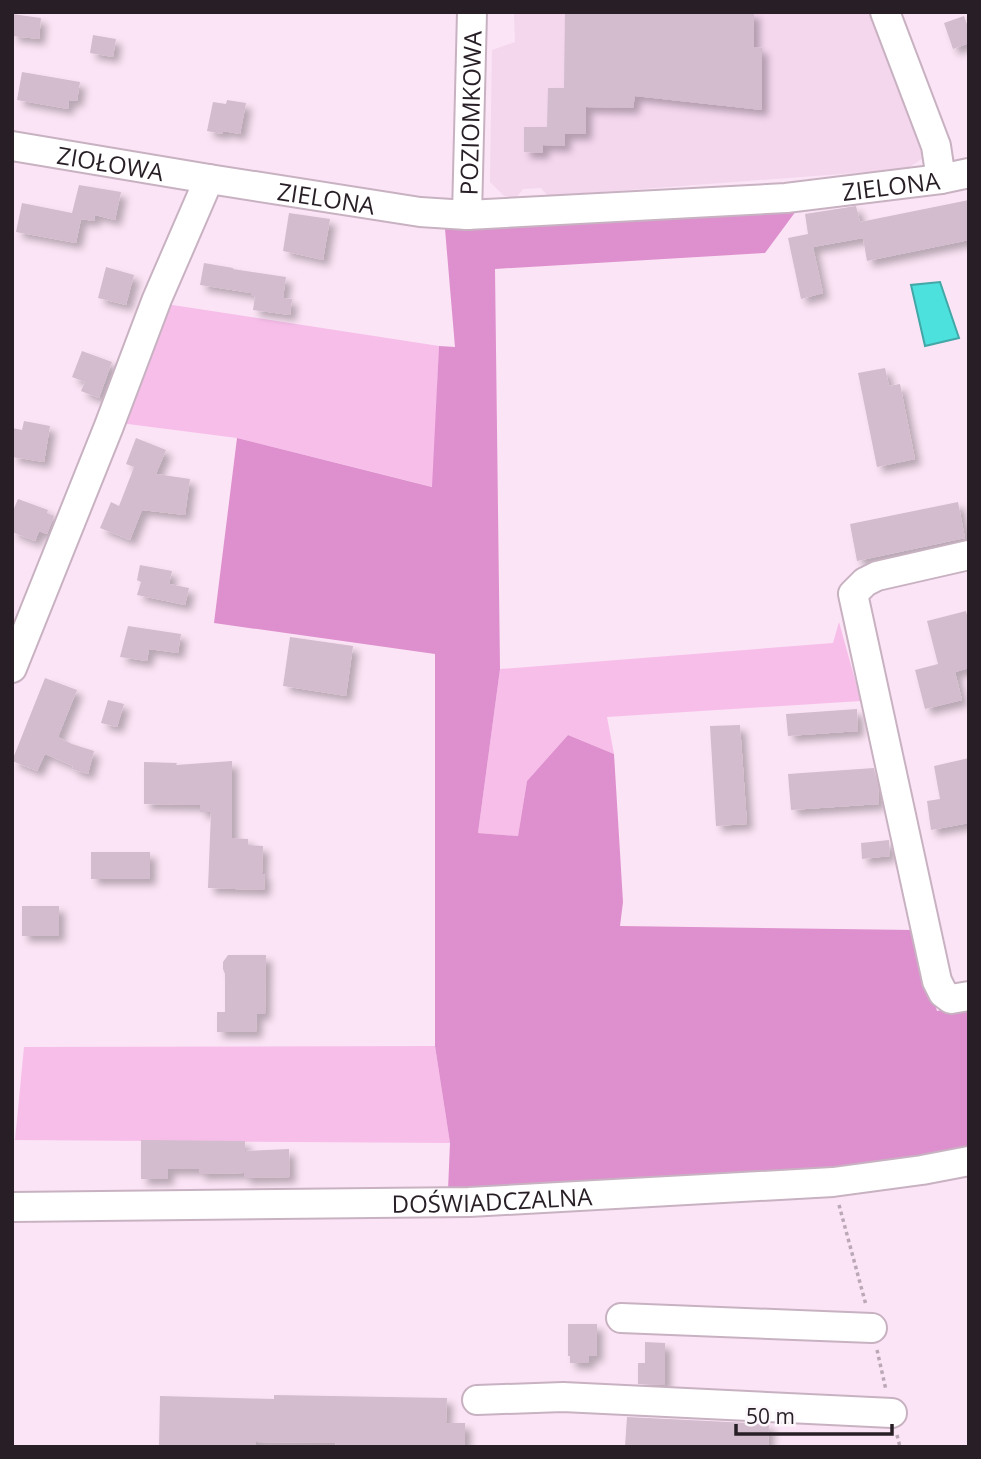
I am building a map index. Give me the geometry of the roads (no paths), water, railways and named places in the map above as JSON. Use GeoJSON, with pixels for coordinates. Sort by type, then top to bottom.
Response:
{"type":"FeatureCollection","features":[{"type":"Feature","properties":{"kind":"street","name":"POZIOMKOWA"},"geometry":{"type":"LineString","coordinates":[[467,215],[472,12]]}},
{"type":"Feature","properties":{"kind":"street"},"geometry":{"type":"LineString","coordinates":[[885,12],[936,146],[941,180]]}},
{"type":"Feature","properties":{"kind":"street","name":"ZIOŁOWA"},"geometry":{"type":"LineString","coordinates":[[12,146],[209,179]]}},
{"type":"Feature","properties":{"kind":"street","name":"ZIELONA"},"geometry":{"type":"LineString","coordinates":[[209,179],[420,212],[467,215],[786,198],[941,180],[969,173]]}},
{"type":"Feature","properties":{"kind":"street"},"geometry":{"type":"LineString","coordinates":[[12,668],[158,299],[209,179]]}},
{"type":"Feature","properties":{"kind":"street"},"geometry":{"type":"LineString","coordinates":[[969,555],[877,576],[865,582],[853,594],[937,981],[943,993],[951,999],[969,996]]}},
{"type":"Feature","properties":{"kind":"street","name":"DOŚWIADCZALNA"},"geometry":{"type":"LineString","coordinates":[[12,1207],[469,1202],[833,1182],[969,1161]]}},
{"type":"Feature","properties":{"kind":"street"},"geometry":{"type":"LineString","coordinates":[[621,1318],[872,1328]]}},
{"type":"Feature","properties":{"kind":"street"},"geometry":{"type":"LineString","coordinates":[[477,1400],[563,1397],[892,1413]]}},
{"type":"Feature","properties":{"kind":"water"},"geometry":{"type":"Polygon","coordinates":[[[940,282],[959,338],[925,346],[911,285],[940,282]]]}}]}
